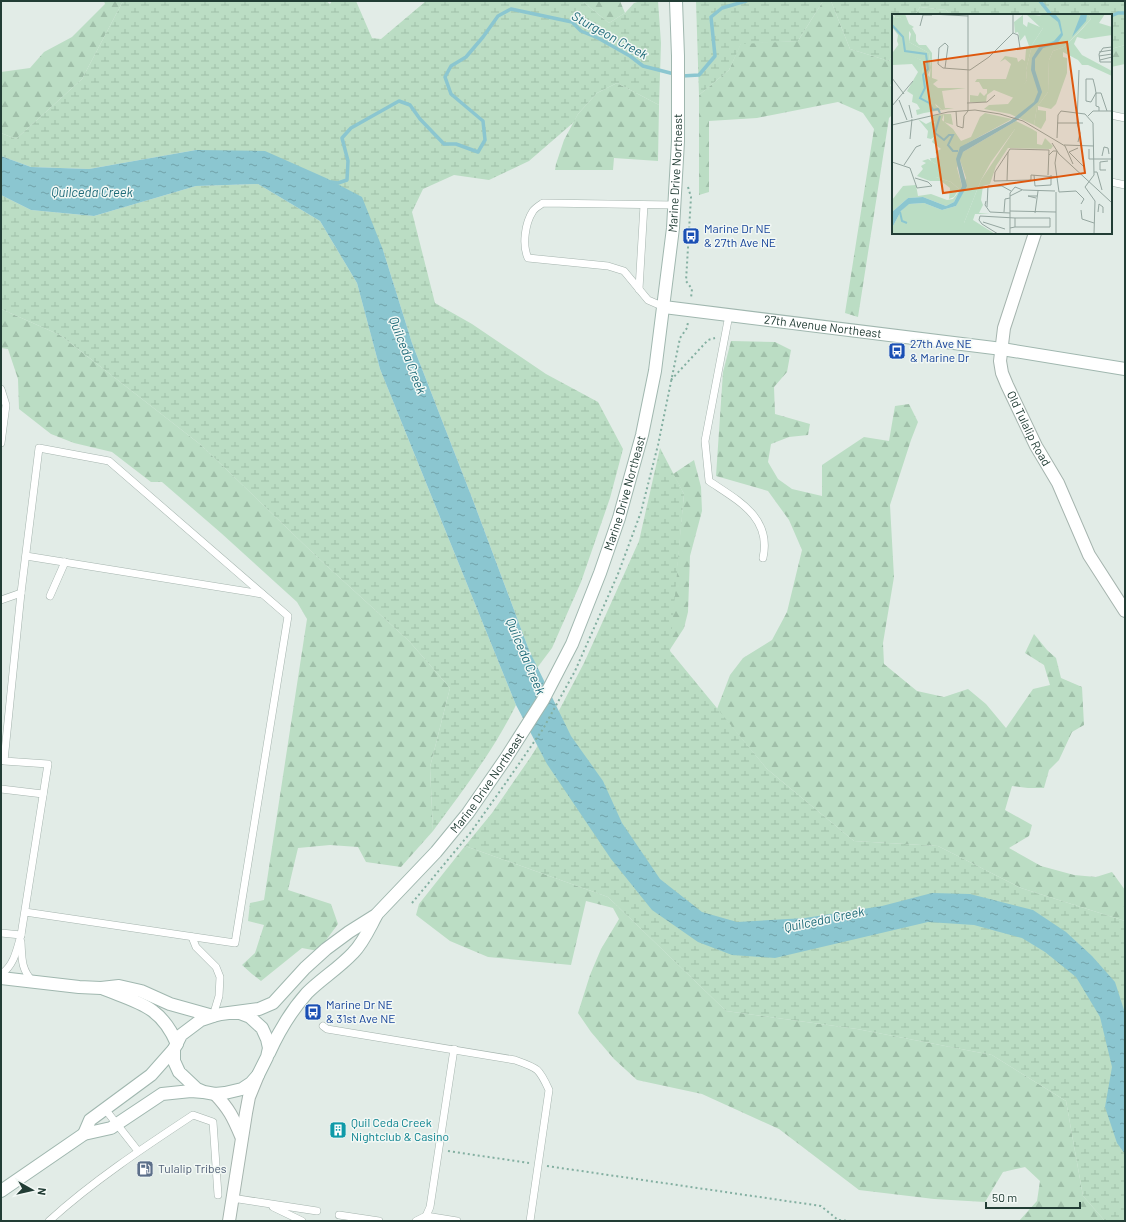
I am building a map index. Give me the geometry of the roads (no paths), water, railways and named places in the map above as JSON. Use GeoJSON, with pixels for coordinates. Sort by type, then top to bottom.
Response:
{"type":"FeatureCollection","features":[{"type":"Feature","properties":{"kind":"main road","name":"Marine Drive Northeast"},"geometry":{"type":"LineString","coordinates":[[237,1012],[259,1009],[273,1003],[305,968],[326,949],[376,915],[436,852],[468,813],[506,758],[543,700],[572,644],[600,574],[619,518],[642,435],[655,371],[664,307],[674,205],[678,141],[678,56],[676,1]]}},
{"type":"Feature","properties":{"kind":"main road","name":"Old Tulalip Road"},"geometry":{"type":"LineString","coordinates":[[1034,234],[1004,328],[1000,362],[1002,373],[1036,446],[1058,483],[1089,555],[1125,611]]}},
{"type":"Feature","properties":{"kind":"main road","name":"27th Avenue Northeast"},"geometry":{"type":"LineString","coordinates":[[664,307],[1002,349],[1125,369]]}},
{"type":"Feature","properties":{"kind":"main road","name":"Marine Drive Northeast"},"geometry":{"type":"LineString","coordinates":[[267,1057],[278,1033],[295,1008],[308,992],[354,953],[361,944],[376,915]]}},
{"type":"Feature","properties":{"kind":"main road"},"geometry":{"type":"LineString","coordinates":[[1,978],[78,988],[119,986],[141,991],[170,1004],[213,1016]]}},
{"type":"Feature","properties":{"kind":"main road"},"geometry":{"type":"LineString","coordinates":[[101,988],[138,1001],[160,1016],[172,1031],[176,1046],[174,1061],[179,1072],[197,1089],[209,1093],[228,1109],[233,1116],[242,1137]]}},
{"type":"Feature","properties":{"kind":"main road"},"geometry":{"type":"LineString","coordinates":[[84,1134],[90,1120],[151,1075],[176,1046],[181,1035],[191,1026],[201,1020],[213,1016],[237,1012],[250,1017],[262,1028],[267,1039],[268,1048],[267,1057],[249,1097],[229,1221]]}},
{"type":"Feature","properties":{"kind":"main road"},"geometry":{"type":"LineString","coordinates":[[1,1192],[84,1134],[111,1128],[162,1094],[190,1091],[225,1093],[242,1089],[251,1083],[258,1075]]}},
{"type":"Feature","properties":{"kind":"lane"},"geometry":{"type":"LineString","coordinates":[[1112,115],[1125,118]]}},
{"type":"Feature","properties":{"kind":"lane"},"geometry":{"type":"LineString","coordinates":[[1112,182],[1125,185]]}},
{"type":"Feature","properties":{"kind":"lane"},"geometry":{"type":"LineString","coordinates":[[664,307],[648,300],[624,270],[608,266],[528,258],[525,251],[526,227],[533,210],[543,203],[674,205]]}},
{"type":"Feature","properties":{"kind":"lane"},"geometry":{"type":"LineString","coordinates":[[639,289],[644,205]]}},
{"type":"Feature","properties":{"kind":"lane"},"geometry":{"type":"LineString","coordinates":[[729,315],[705,441],[709,481],[748,508],[761,527],[764,550],[763,558]]}},
{"type":"Feature","properties":{"kind":"lane"},"geometry":{"type":"LineString","coordinates":[[1,389],[6,405],[1,443]]}},
{"type":"Feature","properties":{"kind":"lane"},"geometry":{"type":"LineString","coordinates":[[1,974],[10,966],[21,935],[48,764],[4,760],[21,593],[39,448],[110,461],[288,616],[235,944],[25,912]]}},
{"type":"Feature","properties":{"kind":"lane"},"geometry":{"type":"LineString","coordinates":[[26,556],[263,594]]}},
{"type":"Feature","properties":{"kind":"lane"},"geometry":{"type":"LineString","coordinates":[[50,596],[65,562]]}},
{"type":"Feature","properties":{"kind":"lane"},"geometry":{"type":"LineString","coordinates":[[1,600],[21,593]]}},
{"type":"Feature","properties":{"kind":"lane"},"geometry":{"type":"LineString","coordinates":[[1,789],[43,794]]}},
{"type":"Feature","properties":{"kind":"lane"},"geometry":{"type":"LineString","coordinates":[[1,933],[21,935]]}},
{"type":"Feature","properties":{"kind":"lane"},"geometry":{"type":"LineString","coordinates":[[21,935],[23,966],[26,974],[34,982]]}},
{"type":"Feature","properties":{"kind":"lane"},"geometry":{"type":"LineString","coordinates":[[192,937],[196,948],[216,967],[220,977],[219,996],[213,1016]]}},
{"type":"Feature","properties":{"kind":"lane"},"geometry":{"type":"LineString","coordinates":[[324,1026],[327,1029],[454,1049],[515,1060],[534,1066],[542,1074],[549,1090],[530,1221]]}},
{"type":"Feature","properties":{"kind":"lane"},"geometry":{"type":"LineString","coordinates":[[426,1218],[430,1207],[454,1049]]}},
{"type":"Feature","properties":{"kind":"lane"},"geometry":{"type":"LineString","coordinates":[[105,1109],[138,1151]]}},
{"type":"Feature","properties":{"kind":"lane"},"geometry":{"type":"LineString","coordinates":[[49,1221],[68,1203],[138,1151],[193,1116],[213,1122],[218,1195]]}},
{"type":"Feature","properties":{"kind":"lane"},"geometry":{"type":"LineString","coordinates":[[232,1198],[316,1211]]}},
{"type":"Feature","properties":{"kind":"lane"},"geometry":{"type":"LineString","coordinates":[[266,1204],[302,1221]]}},
{"type":"Feature","properties":{"kind":"lane"},"geometry":{"type":"LineString","coordinates":[[339,1215],[379,1221]]}},
{"type":"Feature","properties":{"kind":"lane"},"geometry":{"type":"LineString","coordinates":[[416,1221],[426,1218],[457,1221]]}},
{"type":"Feature","properties":{"kind":"water","name":"Quilceda Creek"},"geometry":{"type":"Polygon","coordinates":[[[196,150],[265,151],[326,178],[362,197],[383,250],[412,343],[529,650],[571,736],[603,781],[622,823],[660,879],[702,912],[737,922],[805,918],[882,906],[932,893],[970,894],[1033,910],[1066,932],[1092,956],[1115,982],[1125,1013],[1125,1154],[1117,1143],[1105,1107],[1112,1067],[1100,1017],[1076,977],[1045,952],[1022,938],[974,925],[928,922],[775,958],[732,955],[698,942],[652,910],[611,859],[547,764],[516,705],[380,369],[357,283],[320,221],[258,184],[196,186],[94,216],[31,210],[1,195],[1,156],[31,167],[89,169],[196,150]]]}},
{"type":"Feature","properties":{"kind":"waterway","name":"Sturgeon Creek"},"geometry":{"type":"LineString","coordinates":[[331,182],[338,183],[347,180],[348,161],[342,138],[351,128],[399,101],[410,105],[420,119],[444,144],[456,144],[478,152],[485,140],[483,121],[451,94],[445,77],[451,66],[466,57],[498,16],[511,9],[572,22],[581,31],[598,38],[630,56],[643,66],[682,76],[699,75],[715,56],[711,17],[722,8],[746,1]]}},
{"type":"Feature","properties":{"kind":"waterway","name":"Sturgeon Creek"},"geometry":{"type":"LineString","coordinates":[[1040,1],[1050,14]]}},
{"type":"Feature","properties":{"kind":"waterway","name":"Sturgeon Creek"},"geometry":{"type":"LineString","coordinates":[[1112,16],[1118,13],[1125,13]]}},
{"type":"Feature","properties":{"kind":"place","name":"Marine Dr NE & 27th Ave NE"},"geometry":{"type":"Point","coordinates":[691,236]}},
{"type":"Feature","properties":{"kind":"place","name":"27th Ave NE & Marine Dr"},"geometry":{"type":"Point","coordinates":[897,351]}},
{"type":"Feature","properties":{"kind":"place","name":"Marine Dr NE & 31st Ave NE"},"geometry":{"type":"Point","coordinates":[313,1012]}},
{"type":"Feature","properties":{"kind":"place","name":"Quil Ceda Creek Nightclub & Casino"},"geometry":{"type":"Point","coordinates":[338,1130]}},
{"type":"Feature","properties":{"kind":"place","name":"Tulalip Tribes"},"geometry":{"type":"Point","coordinates":[145,1169]}}]}
